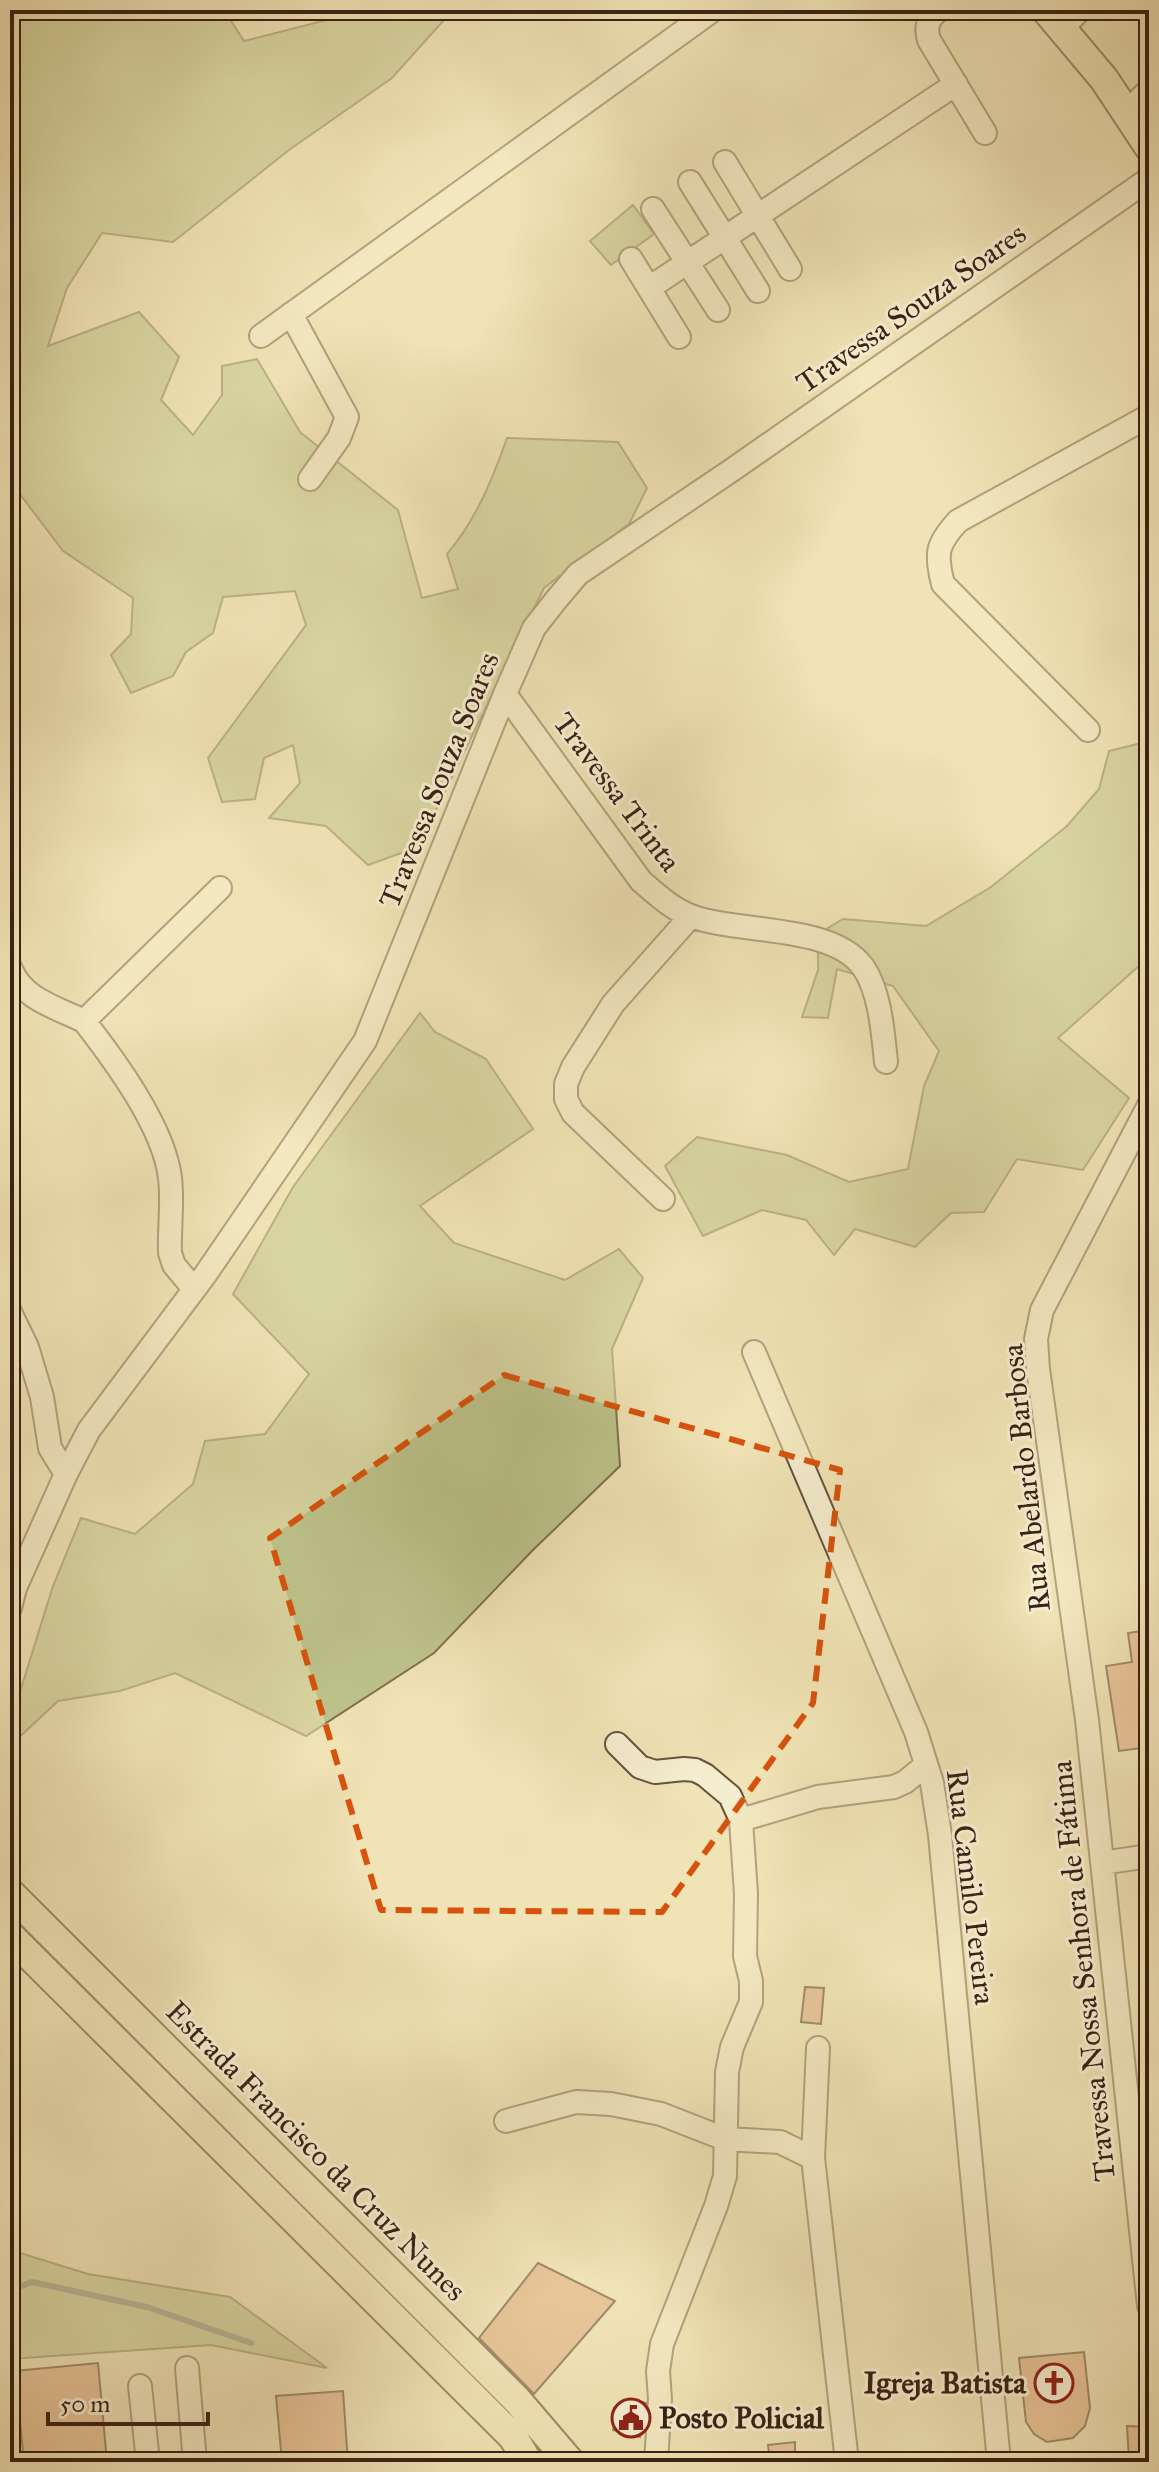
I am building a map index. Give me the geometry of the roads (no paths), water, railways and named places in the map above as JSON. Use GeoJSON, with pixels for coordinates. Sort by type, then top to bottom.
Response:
{"type":"FeatureCollection","features":[{"type":"Feature","properties":{"kind":"main road"},"geometry":{"type":"LineString","coordinates":[[1063,16],[1149,147]]}},
{"type":"Feature","properties":{"kind":"main road","name":"Estrada Francisco da Cruz Nunes"},"geometry":{"type":"LineString","coordinates":[[10,1893],[517,2400],[570,2462]]}},
{"type":"Feature","properties":{"kind":"main road"},"geometry":{"type":"LineString","coordinates":[[10,1936],[513,2437],[528,2462]]}},
{"type":"Feature","properties":{"kind":"street"},"geometry":{"type":"LineString","coordinates":[[261,336],[713,10]]}},
{"type":"Feature","properties":{"kind":"street"},"geometry":{"type":"LineString","coordinates":[[939,10],[930,19],[927,33],[985,133]]}},
{"type":"Feature","properties":{"kind":"street"},"geometry":{"type":"LineString","coordinates":[[649,288],[956,84]]}},
{"type":"Feature","properties":{"kind":"street"},"geometry":{"type":"LineString","coordinates":[[1127,112],[1149,90]]}},
{"type":"Feature","properties":{"kind":"street"},"geometry":{"type":"LineString","coordinates":[[725,162],[790,269]]}},
{"type":"Feature","properties":{"kind":"street","name":"Travessa Souza Soares"},"geometry":{"type":"LineString","coordinates":[[10,1608],[15,1588],[89,1430],[194,1289],[365,1041],[534,628],[578,574],[1149,179]]}},
{"type":"Feature","properties":{"kind":"street"},"geometry":{"type":"LineString","coordinates":[[690,182],[758,291]]}},
{"type":"Feature","properties":{"kind":"street"},"geometry":{"type":"LineString","coordinates":[[653,209],[718,310]]}},
{"type":"Feature","properties":{"kind":"street"},"geometry":{"type":"LineString","coordinates":[[631,259],[679,337]]}},
{"type":"Feature","properties":{"kind":"street"},"geometry":{"type":"LineString","coordinates":[[291,314],[347,417],[339,438],[310,479]]}},
{"type":"Feature","properties":{"kind":"street"},"geometry":{"type":"LineString","coordinates":[[1088,730],[943,584],[937,562],[941,540],[958,521],[1149,416]]}},
{"type":"Feature","properties":{"kind":"street","name":"Travessa Trinta"},"geometry":{"type":"LineString","coordinates":[[505,694],[641,881],[663,901],[691,916]]}},
{"type":"Feature","properties":{"kind":"street"},"geometry":{"type":"LineString","coordinates":[[84,1021],[220,888]]}},
{"type":"Feature","properties":{"kind":"street"},"geometry":{"type":"LineString","coordinates":[[663,1199],[573,1113],[566,1099],[566,1084],[573,1067],[613,1004],[691,916],[824,941],[848,950],[865,970],[881,1017],[886,1062]]}},
{"type":"Feature","properties":{"kind":"street"},"geometry":{"type":"LineString","coordinates":[[10,967],[17,984],[35,998],[84,1021],[106,1049],[150,1120],[163,1147],[170,1179],[170,1253],[174,1265],[194,1289]]}},
{"type":"Feature","properties":{"kind":"street","name":"Rua Abelardo Barbosa"},"geometry":{"type":"LineString","coordinates":[[1074,1631],[1036,1339],[1042,1310],[1149,1105]]}},
{"type":"Feature","properties":{"kind":"street"},"geometry":{"type":"LineString","coordinates":[[10,1312],[31,1359],[42,1397],[50,1448],[66,1474]]}},
{"type":"Feature","properties":{"kind":"street","name":"Rua Camilo Pereira"},"geometry":{"type":"LineString","coordinates":[[754,1352],[882,1648],[926,1765],[940,1835],[999,2462]]}},
{"type":"Feature","properties":{"kind":"street","name":"Travessa Nossa Senhora de Fátima"},"geometry":{"type":"LineString","coordinates":[[1074,1631],[1087,1720],[1149,2306]]}},
{"type":"Feature","properties":{"kind":"street"},"geometry":{"type":"LineString","coordinates":[[617,1744],[640,1767],[648,1770],[684,1769],[705,1775],[730,1796],[741,1820],[746,1894],[745,1956],[751,1981],[751,2002],[732,2047],[727,2072],[725,2176],[662,2344],[658,2371],[660,2399],[656,2462]]}},
{"type":"Feature","properties":{"kind":"street"},"geometry":{"type":"LineString","coordinates":[[741,1820],[818,1797],[894,1787],[926,1765]]}},
{"type":"Feature","properties":{"kind":"street"},"geometry":{"type":"LineString","coordinates":[[1102,1863],[1149,1856]]}},
{"type":"Feature","properties":{"kind":"street"},"geometry":{"type":"LineString","coordinates":[[818,2048],[813,2158],[847,2462]]}},
{"type":"Feature","properties":{"kind":"street"},"geometry":{"type":"LineString","coordinates":[[506,2121],[576,2102],[611,2104],[661,2114],[725,2139],[780,2142],[813,2158]]}},
{"type":"Feature","properties":{"kind":"street"},"geometry":{"type":"LineString","coordinates":[[187,2368],[195,2462]]}},
{"type":"Feature","properties":{"kind":"street"},"geometry":{"type":"LineString","coordinates":[[140,2386],[148,2462]]}},
{"type":"Feature","properties":{"kind":"waterway"},"geometry":{"type":"LineString","coordinates":[[10,2290],[32,2282],[147,2307],[251,2343]]}},
{"type":"Feature","properties":{"kind":"place","name":"Igreja Batista"},"geometry":{"type":"Point","coordinates":[1054,2383]}},
{"type":"Feature","properties":{"kind":"place","name":"Posto Policial"},"geometry":{"type":"Point","coordinates":[631,2418]}}]}
